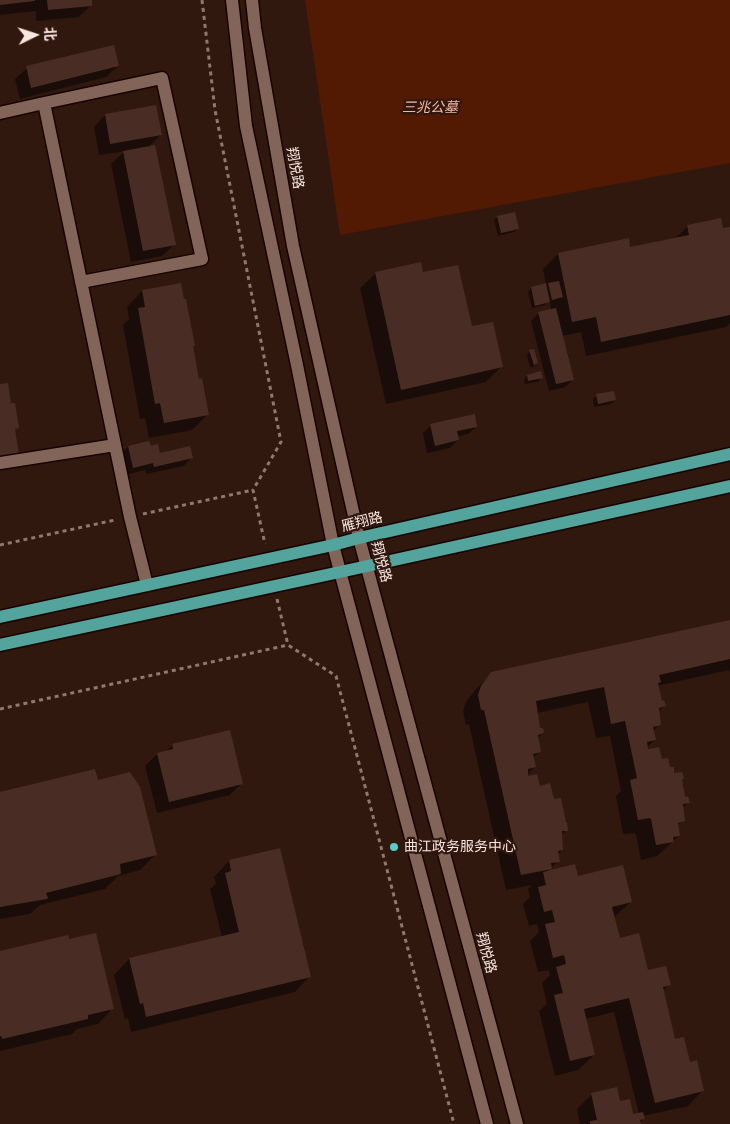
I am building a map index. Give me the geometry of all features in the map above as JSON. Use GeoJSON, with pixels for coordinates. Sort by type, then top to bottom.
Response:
{"type":"FeatureCollection","features":[{"type":"Feature","properties":{"kind":"main road","name":"雁翔路"},"geometry":{"type":"LineString","coordinates":[[0,617],[333,545],[730,454]]}},
{"type":"Feature","properties":{"kind":"main road"},"geometry":{"type":"LineString","coordinates":[[0,645],[730,486]]}},
{"type":"Feature","properties":{"kind":"street"},"geometry":{"type":"LineString","coordinates":[[232,0],[246,126],[333,545],[487,1124]]}},
{"type":"Feature","properties":{"kind":"street","name":"翔悦路"},"geometry":{"type":"LineString","coordinates":[[252,0],[255,28],[293,246],[359,538],[517,1124]]}},
{"type":"Feature","properties":{"kind":"street"},"geometry":{"type":"LineString","coordinates":[[0,114],[162,78],[202,259],[81,282]]}},
{"type":"Feature","properties":{"kind":"street"},"geometry":{"type":"LineString","coordinates":[[44,103],[130,516],[147,586]]}},
{"type":"Feature","properties":{"kind":"street"},"geometry":{"type":"LineString","coordinates":[[0,463],[115,444]]}},
{"type":"Feature","properties":{"kind":"path"},"geometry":{"type":"LineString","coordinates":[[202,0],[215,110],[281,442],[253,490]]}},
{"type":"Feature","properties":{"kind":"path"},"geometry":{"type":"LineString","coordinates":[[0,709],[288,645],[336,676],[454,1124]]}},
{"type":"Feature","properties":{"kind":"green space","name":"三兆公墓"},"geometry":{"type":"Polygon","coordinates":[[[305,0],[730,0],[730,163],[340,235],[305,0]]]}},
{"type":"Feature","properties":{"kind":"building"},"geometry":{"type":"Polygon","coordinates":[[[0,0],[35,0],[35,1],[0,5],[0,0]]]}},
{"type":"Feature","properties":{"kind":"building"},"geometry":{"type":"Polygon","coordinates":[[[47,0],[92,0],[92,6],[48,10],[47,0]]]}},
{"type":"Feature","properties":{"kind":"building"},"geometry":{"type":"Polygon","coordinates":[[[114,45],[119,66],[31,88],[26,66],[114,45]]]}},
{"type":"Feature","properties":{"kind":"building"},"geometry":{"type":"Polygon","coordinates":[[[156,105],[162,135],[110,144],[105,114],[156,105]]]}},
{"type":"Feature","properties":{"kind":"building"},"geometry":{"type":"Polygon","coordinates":[[[155,145],[176,245],[143,251],[123,151],[155,145]]]}},
{"type":"Feature","properties":{"kind":"building"},"geometry":{"type":"Polygon","coordinates":[[[515,212],[519,229],[501,233],[497,216],[515,212]]]}},
{"type":"Feature","properties":{"kind":"building"},"geometry":{"type":"Polygon","coordinates":[[[721,218],[723,228],[730,227],[730,315],[601,342],[596,317],[572,322],[558,253],[629,238],[630,247],[689,235],[687,225],[721,218]]]}},
{"type":"Feature","properties":{"kind":"building"},"geometry":{"type":"Polygon","coordinates":[[[421,262],[423,272],[458,265],[472,326],[493,322],[503,367],[401,390],[375,272],[421,262]]]}},
{"type":"Feature","properties":{"kind":"building"},"geometry":{"type":"Polygon","coordinates":[[[559,281],[563,297],[552,300],[548,283],[559,281]]]}},
{"type":"Feature","properties":{"kind":"building"},"geometry":{"type":"Polygon","coordinates":[[[181,283],[195,346],[193,346],[199,379],[202,378],[209,415],[164,423],[160,403],[155,404],[138,308],[145,307],[142,290],[181,283]]]}},
{"type":"Feature","properties":{"kind":"building"},"geometry":{"type":"Polygon","coordinates":[[[546,283],[550,302],[535,306],[531,287],[546,283]]]}},
{"type":"Feature","properties":{"kind":"building"},"geometry":{"type":"Polygon","coordinates":[[[556,308],[574,380],[556,384],[538,312],[556,308]]]}},
{"type":"Feature","properties":{"kind":"building"},"geometry":{"type":"Polygon","coordinates":[[[534,349],[538,363],[534,365],[529,350],[534,349]]]}},
{"type":"Feature","properties":{"kind":"building"},"geometry":{"type":"Polygon","coordinates":[[[541,371],[543,378],[528,381],[527,375],[541,371]]]}},
{"type":"Feature","properties":{"kind":"building"},"geometry":{"type":"Polygon","coordinates":[[[8,383],[11,403],[15,403],[19,428],[15,429],[19,455],[0,458],[0,384],[8,383]]]}},
{"type":"Feature","properties":{"kind":"building"},"geometry":{"type":"Polygon","coordinates":[[[614,391],[616,400],[598,404],[596,394],[614,391]]]}},
{"type":"Feature","properties":{"kind":"building"},"geometry":{"type":"Polygon","coordinates":[[[475,414],[477,427],[457,431],[459,440],[435,446],[430,424],[475,414]]]}},
{"type":"Feature","properties":{"kind":"building"},"geometry":{"type":"Polygon","coordinates":[[[149,441],[151,446],[158,444],[160,453],[190,446],[193,458],[154,467],[153,463],[133,468],[128,446],[149,441]]]}},
{"type":"Feature","properties":{"kind":"building"},"geometry":{"type":"Polygon","coordinates":[[[730,620],[730,659],[659,675],[661,682],[658,683],[662,701],[664,700],[666,706],[659,708],[661,725],[653,727],[656,740],[647,742],[648,749],[659,747],[662,759],[668,758],[670,767],[674,767],[674,773],[682,772],[685,796],[688,796],[690,803],[683,804],[685,821],[678,823],[680,836],[673,837],[674,842],[656,845],[651,819],[638,820],[630,780],[637,778],[625,721],[611,724],[604,687],[536,701],[540,728],[543,728],[544,733],[538,735],[541,752],[533,754],[536,767],[528,769],[528,776],[537,774],[540,786],[550,783],[554,799],[561,798],[568,831],[562,831],[563,850],[558,851],[560,862],[551,863],[552,869],[521,875],[484,710],[481,710],[478,695],[481,686],[491,672],[730,620]]]}},
{"type":"Feature","properties":{"kind":"building"},"geometry":{"type":"Polygon","coordinates":[[[230,730],[243,784],[169,802],[157,753],[173,749],[172,744],[230,730]]]}},
{"type":"Feature","properties":{"kind":"building"},"geometry":{"type":"Polygon","coordinates":[[[95,769],[98,780],[130,772],[140,787],[157,855],[120,864],[121,874],[46,893],[47,899],[0,907],[0,792],[95,769]]]}},
{"type":"Feature","properties":{"kind":"building"},"geometry":{"type":"Polygon","coordinates":[[[280,848],[311,977],[146,1017],[143,1003],[140,1004],[129,958],[239,932],[225,873],[231,871],[229,860],[280,848]]]}},
{"type":"Feature","properties":{"kind":"building"},"geometry":{"type":"Polygon","coordinates":[[[575,864],[578,876],[623,865],[632,902],[612,907],[620,938],[639,933],[648,970],[666,966],[671,985],[663,987],[675,1039],[684,1037],[690,1062],[697,1060],[704,1091],[655,1103],[629,998],[584,1009],[595,1055],[570,1061],[554,995],[563,993],[556,967],[566,964],[564,955],[553,958],[545,924],[555,922],[552,910],[544,912],[538,887],[546,885],[543,872],[575,864]]]}},
{"type":"Feature","properties":{"kind":"building"},"geometry":{"type":"Polygon","coordinates":[[[96,933],[114,1009],[88,1015],[88,1019],[2,1039],[0,1036],[0,951],[68,935],[69,939],[96,933]]]}},
{"type":"Feature","properties":{"kind":"building"},"geometry":{"type":"Polygon","coordinates":[[[617,1087],[620,1101],[630,1099],[633,1114],[643,1112],[645,1119],[640,1120],[641,1124],[590,1124],[590,1121],[597,1120],[591,1093],[617,1087]]]}},
{"type":"Feature","properties":{"kind":"place","name":"曲江政务服务中心"},"geometry":{"type":"Point","coordinates":[394,847]}}]}
